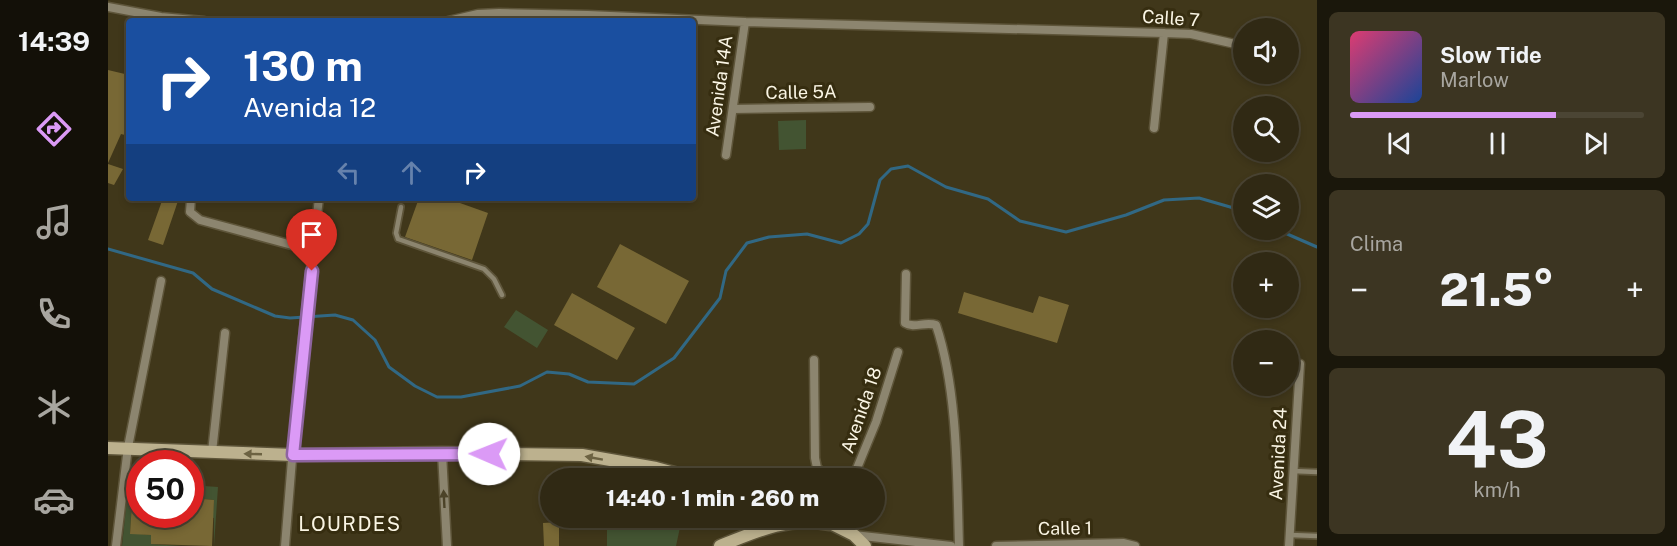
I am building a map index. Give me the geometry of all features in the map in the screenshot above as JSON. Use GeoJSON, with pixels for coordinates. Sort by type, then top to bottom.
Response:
{"type":"FeatureCollection","features":[{"type":"Feature","properties":{"kind":"main road"},"geometry":{"type":"LineString","coordinates":[[108,448],[293,455],[442,453],[582,455],[656,468]]}},
{"type":"Feature","properties":{"kind":"main road"},"geometry":{"type":"LineString","coordinates":[[720,546],[758,528]]}},
{"type":"Feature","properties":{"kind":"main road"},"geometry":{"type":"LineString","coordinates":[[842,528],[854,535],[865,546]]}},
{"type":"Feature","properties":{"kind":"street"},"geometry":{"type":"LineString","coordinates":[[108,7],[171,18]]}},
{"type":"Feature","properties":{"kind":"street","name":"Calle 7"},"geometry":{"type":"LineString","coordinates":[[461,18],[478,14],[622,18]]}},
{"type":"Feature","properties":{"kind":"street","name":"Calle 7"},"geometry":{"type":"LineString","coordinates":[[696,20],[1164,33],[1207,37],[1233,43]]}},
{"type":"Feature","properties":{"kind":"street","name":"Avenida 14A"},"geometry":{"type":"LineString","coordinates":[[726,155],[745,22]]}},
{"type":"Feature","properties":{"kind":"street"},"geometry":{"type":"LineString","coordinates":[[1154,128],[1164,33]]}},
{"type":"Feature","properties":{"kind":"street","name":"Calle 5A"},"geometry":{"type":"LineString","coordinates":[[733,109],[870,107]]}},
{"type":"Feature","properties":{"kind":"street"},"geometry":{"type":"LineString","coordinates":[[190,201],[189,206],[194,217],[314,251]]}},
{"type":"Feature","properties":{"kind":"street"},"geometry":{"type":"LineString","coordinates":[[285,546],[304,335],[320,201]]}},
{"type":"Feature","properties":{"kind":"street"},"geometry":{"type":"LineString","coordinates":[[906,274],[905,323],[913,326],[930,322],[936,325],[942,346],[948,379],[958,485],[959,546]]}},
{"type":"Feature","properties":{"kind":"street"},"geometry":{"type":"LineString","coordinates":[[116,546],[128,447],[161,280]]}},
{"type":"Feature","properties":{"kind":"street"},"geometry":{"type":"LineString","coordinates":[[212,452],[225,333]]}},
{"type":"Feature","properties":{"kind":"street","name":"Avenida 18"},"geometry":{"type":"LineString","coordinates":[[857,468],[876,422],[898,352]]}},
{"type":"Feature","properties":{"kind":"street"},"geometry":{"type":"LineString","coordinates":[[814,360],[814,458],[817,468]]}},
{"type":"Feature","properties":{"kind":"street","name":"Avenida 24"},"geometry":{"type":"LineString","coordinates":[[1289,546],[1300,364]]}},
{"type":"Feature","properties":{"kind":"street"},"geometry":{"type":"LineString","coordinates":[[442,453],[447,546]]}},
{"type":"Feature","properties":{"kind":"street"},"geometry":{"type":"LineString","coordinates":[[854,535],[951,546]]}},
{"type":"Feature","properties":{"kind":"street","name":"Calle 1"},"geometry":{"type":"LineString","coordinates":[[996,546],[1123,543],[1135,546]]}},
{"type":"Feature","properties":{"kind":"lane"},"geometry":{"type":"LineString","coordinates":[[401,207],[396,233],[398,239],[484,269],[494,279],[502,296]]}},
{"type":"Feature","properties":{"kind":"lane"},"geometry":{"type":"LineString","coordinates":[[1293,471],[1317,472]]}},
{"type":"Feature","properties":{"kind":"lane"},"geometry":{"type":"LineString","coordinates":[[1290,535],[1317,536]]}},
{"type":"Feature","properties":{"kind":"green space"},"geometry":{"type":"Polygon","coordinates":[[[806,120],[806,149],[779,150],[778,121],[806,120]]]}},
{"type":"Feature","properties":{"kind":"green space"},"geometry":{"type":"Polygon","coordinates":[[[516,310],[548,330],[537,348],[504,327],[516,310]]]}},
{"type":"Feature","properties":{"kind":"green space"},"geometry":{"type":"Polygon","coordinates":[[[204,486],[218,487],[214,546],[214,518],[204,517],[204,515],[213,512],[214,500],[204,499],[204,486]]]}},
{"type":"Feature","properties":{"kind":"green space"},"geometry":{"type":"Polygon","coordinates":[[[126,508],[126,528],[130,528],[130,533],[151,535],[151,544],[181,546],[122,546],[126,508]]]}},
{"type":"Feature","properties":{"kind":"green space"},"geometry":{"type":"Polygon","coordinates":[[[607,528],[680,528],[676,546],[607,546],[607,528]]]}},
{"type":"Feature","properties":{"kind":"building"},"geometry":{"type":"Polygon","coordinates":[[[108,70],[126,74],[126,135],[121,134],[108,163],[108,70]]]}},
{"type":"Feature","properties":{"kind":"building"},"geometry":{"type":"Polygon","coordinates":[[[108,164],[123,169],[114,185],[108,183],[108,164]]]}},
{"type":"Feature","properties":{"kind":"building"},"geometry":{"type":"Polygon","coordinates":[[[162,201],[178,201],[163,245],[148,240],[162,201]]]}},
{"type":"Feature","properties":{"kind":"building"},"geometry":{"type":"Polygon","coordinates":[[[418,201],[454,201],[488,213],[472,260],[405,237],[418,201]]]}},
{"type":"Feature","properties":{"kind":"building"},"geometry":{"type":"Polygon","coordinates":[[[620,244],[689,281],[666,324],[597,287],[620,244]]]}},
{"type":"Feature","properties":{"kind":"building"},"geometry":{"type":"Polygon","coordinates":[[[964,292],[1033,313],[1039,296],[1069,305],[1057,343],[958,313],[964,292]]]}},
{"type":"Feature","properties":{"kind":"building"},"geometry":{"type":"Polygon","coordinates":[[[572,293],[635,328],[617,360],[554,325],[572,293]]]}},
{"type":"Feature","properties":{"kind":"building"},"geometry":{"type":"Polygon","coordinates":[[[204,499],[214,500],[212,546],[151,544],[151,535],[130,534],[130,528],[204,528],[204,499]]]}},
{"type":"Feature","properties":{"kind":"building"},"geometry":{"type":"Polygon","coordinates":[[[543,528],[559,528],[559,546],[544,546],[543,528]]]}},
{"type":"Feature","properties":{"kind":"waterway"},"geometry":{"type":"LineString","coordinates":[[108,249],[193,273],[212,289],[275,316],[290,318],[335,315],[353,320],[375,340],[389,367],[415,386],[437,397],[461,397],[520,386],[547,372],[569,374],[588,382],[634,384],[674,358],[720,298],[726,271],[747,243],[769,237],[807,234],[841,243],[859,234],[868,224],[880,180],[891,169],[908,166],[946,187],[988,199],[1020,221],[1066,232],[1126,215],[1164,200],[1199,198],[1233,208]]}},
{"type":"Feature","properties":{"kind":"waterway"},"geometry":{"type":"LineString","coordinates":[[1299,239],[1317,247]]}},
{"type":"Feature","properties":{"kind":"district","name":"LOURDES"},"geometry":{"type":"Point","coordinates":[350,524]}},
{"type":"Feature","properties":{"kind":"route"},"geometry":{"type":"LineString","coordinates":[[312,271],[299,373],[293,455],[489,454]]}}]}
